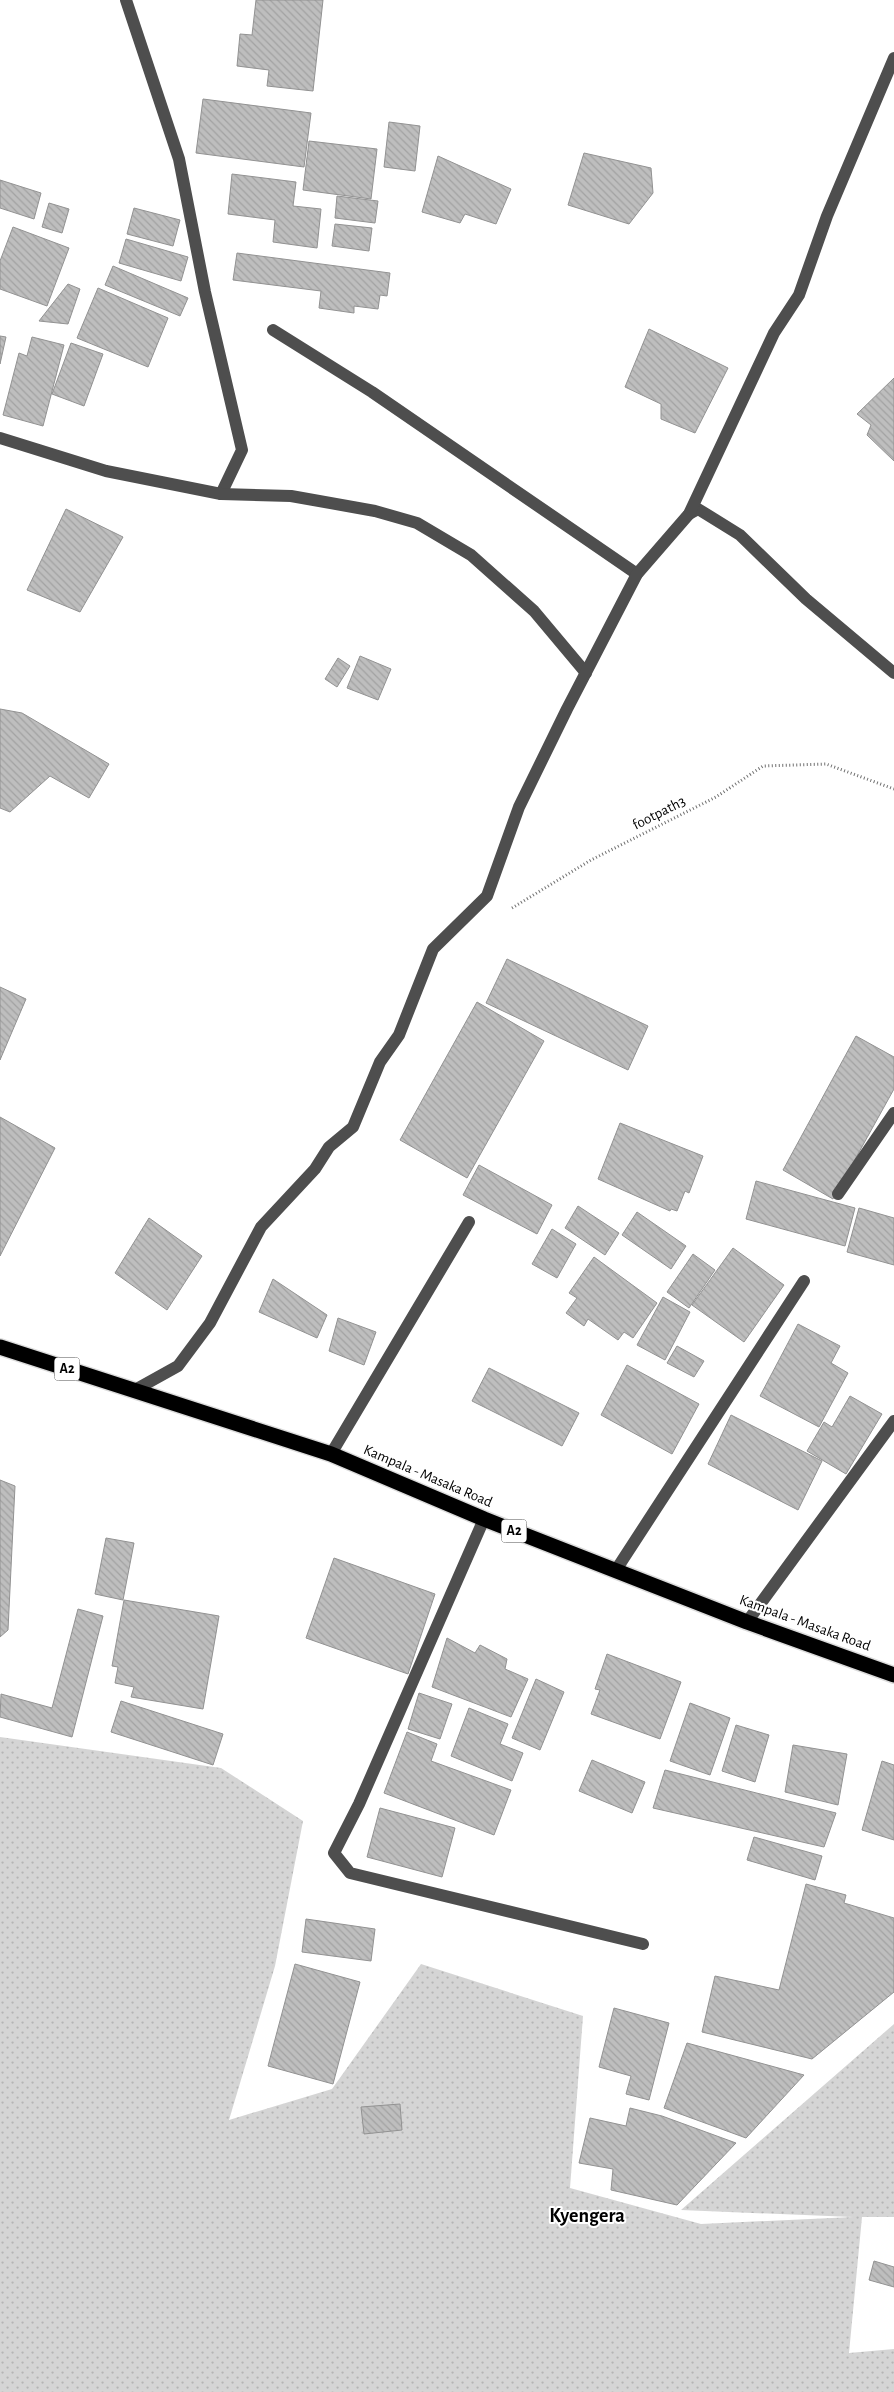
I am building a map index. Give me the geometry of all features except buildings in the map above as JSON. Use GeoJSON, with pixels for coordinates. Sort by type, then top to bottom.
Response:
{"type":"FeatureCollection","features":[{"type":"Feature","properties":{"kind":"highway","name":"Kampala - Masaka Road"},"geometry":{"type":"LineString","coordinates":[[0,1347],[331,1454],[484,1519],[747,1622],[894,1675]]}},
{"type":"Feature","properties":{"kind":"street"},"geometry":{"type":"LineString","coordinates":[[126,0],[179,159],[205,292],[242,450],[221,494]]}},
{"type":"Feature","properties":{"kind":"street"},"geometry":{"type":"LineString","coordinates":[[133,1391],[178,1366],[210,1323],[261,1227],[315,1169],[329,1147],[354,1127],[380,1062],[399,1035],[433,948],[487,896],[518,807],[637,574],[689,514],[774,333],[799,295],[827,216],[894,58]]}},
{"type":"Feature","properties":{"kind":"street"},"geometry":{"type":"LineString","coordinates":[[273,330],[372,392],[637,574]]}},
{"type":"Feature","properties":{"kind":"street"},"geometry":{"type":"LineString","coordinates":[[0,438],[106,471],[221,494],[291,496],[376,512],[417,523],[471,555],[527,604],[586,673]]}},
{"type":"Feature","properties":{"kind":"street"},"geometry":{"type":"LineString","coordinates":[[689,514],[698,509],[740,536],[806,599],[894,673]]}},
{"type":"Feature","properties":{"kind":"street"},"geometry":{"type":"LineString","coordinates":[[838,1194],[894,1113]]}},
{"type":"Feature","properties":{"kind":"street"},"geometry":{"type":"LineString","coordinates":[[331,1454],[469,1222]]}},
{"type":"Feature","properties":{"kind":"street"},"geometry":{"type":"LineString","coordinates":[[616,1570],[804,1281]]}},
{"type":"Feature","properties":{"kind":"street"},"geometry":{"type":"LineString","coordinates":[[747,1622],[894,1421]]}},
{"type":"Feature","properties":{"kind":"street"},"geometry":{"type":"LineString","coordinates":[[484,1519],[363,1795],[334,1853],[350,1873],[642,1944]]}},
{"type":"Feature","properties":{"kind":"path","name":"footpath3"},"geometry":{"type":"LineString","coordinates":[[510,909],[591,860],[716,797],[763,766],[826,764],[894,789]]}},
{"type":"Feature","properties":{"kind":"shaded area"},"geometry":{"type":"Polygon","coordinates":[[[0,1737],[221,1768],[303,1821],[275,1966],[229,2120],[332,2089],[421,1964],[583,2016],[570,2188],[701,2224],[853,2217],[681,2210],[894,2024],[894,2217],[862,2217],[849,2353],[894,2349],[894,2392],[0,2392],[0,1737]]]}},
{"type":"Feature","properties":{"kind":"district","name":"Kyengera"},"geometry":{"type":"Point","coordinates":[587,2216]}}]}
